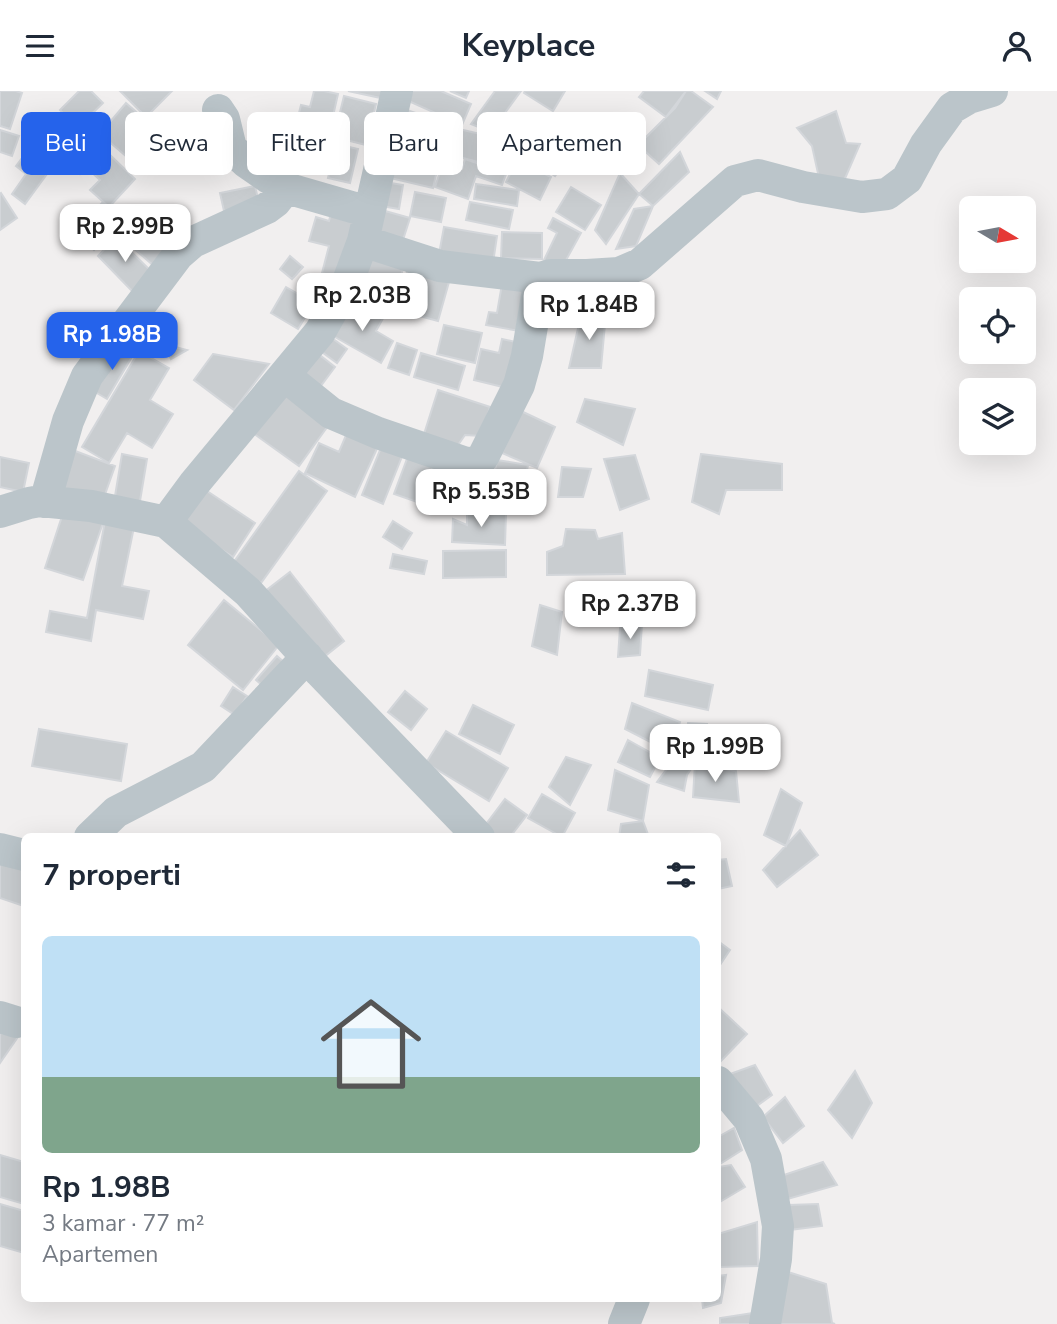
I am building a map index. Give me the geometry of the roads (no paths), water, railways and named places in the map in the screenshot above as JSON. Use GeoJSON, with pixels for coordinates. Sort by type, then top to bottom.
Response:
{"type":"FeatureCollection","features":[{"type":"Feature","properties":{"kind":"street"},"geometry":{"type":"LineString","coordinates":[[166,522],[194,484],[320,332],[347,284],[366,226],[397,91]]}},
{"type":"Feature","properties":{"kind":"street"},"geometry":{"type":"LineString","coordinates":[[218,110],[224,119],[231,148],[246,162],[286,188],[366,226],[440,266],[540,278],[551,275],[620,272],[640,264],[735,181],[758,175],[803,187],[862,197],[887,194],[907,179],[926,144],[952,108],[992,91]]}},
{"type":"Feature","properties":{"kind":"street"},"geometry":{"type":"LineString","coordinates":[[45,502],[68,421],[87,376],[178,255],[193,242],[267,208],[286,188]]}},
{"type":"Feature","properties":{"kind":"street"},"geometry":{"type":"LineString","coordinates":[[285,376],[331,413],[377,433],[463,462],[478,464],[519,385],[527,356],[540,278]]}},
{"type":"Feature","properties":{"kind":"street"},"geometry":{"type":"LineString","coordinates":[[0,512],[29,503],[45,502],[91,506],[166,522],[248,592],[475,833]]}},
{"type":"Feature","properties":{"kind":"street"},"geometry":{"type":"LineString","coordinates":[[94,833],[116,811],[203,767],[307,657]]}},
{"type":"Feature","properties":{"kind":"street"},"geometry":{"type":"LineString","coordinates":[[0,849],[21,854]]}},
{"type":"Feature","properties":{"kind":"street"},"geometry":{"type":"LineString","coordinates":[[721,1086],[749,1119],[766,1159],[778,1226],[776,1259],[765,1324]]}},
{"type":"Feature","properties":{"kind":"street"},"geometry":{"type":"LineString","coordinates":[[624,1324],[633,1302]]}}]}
